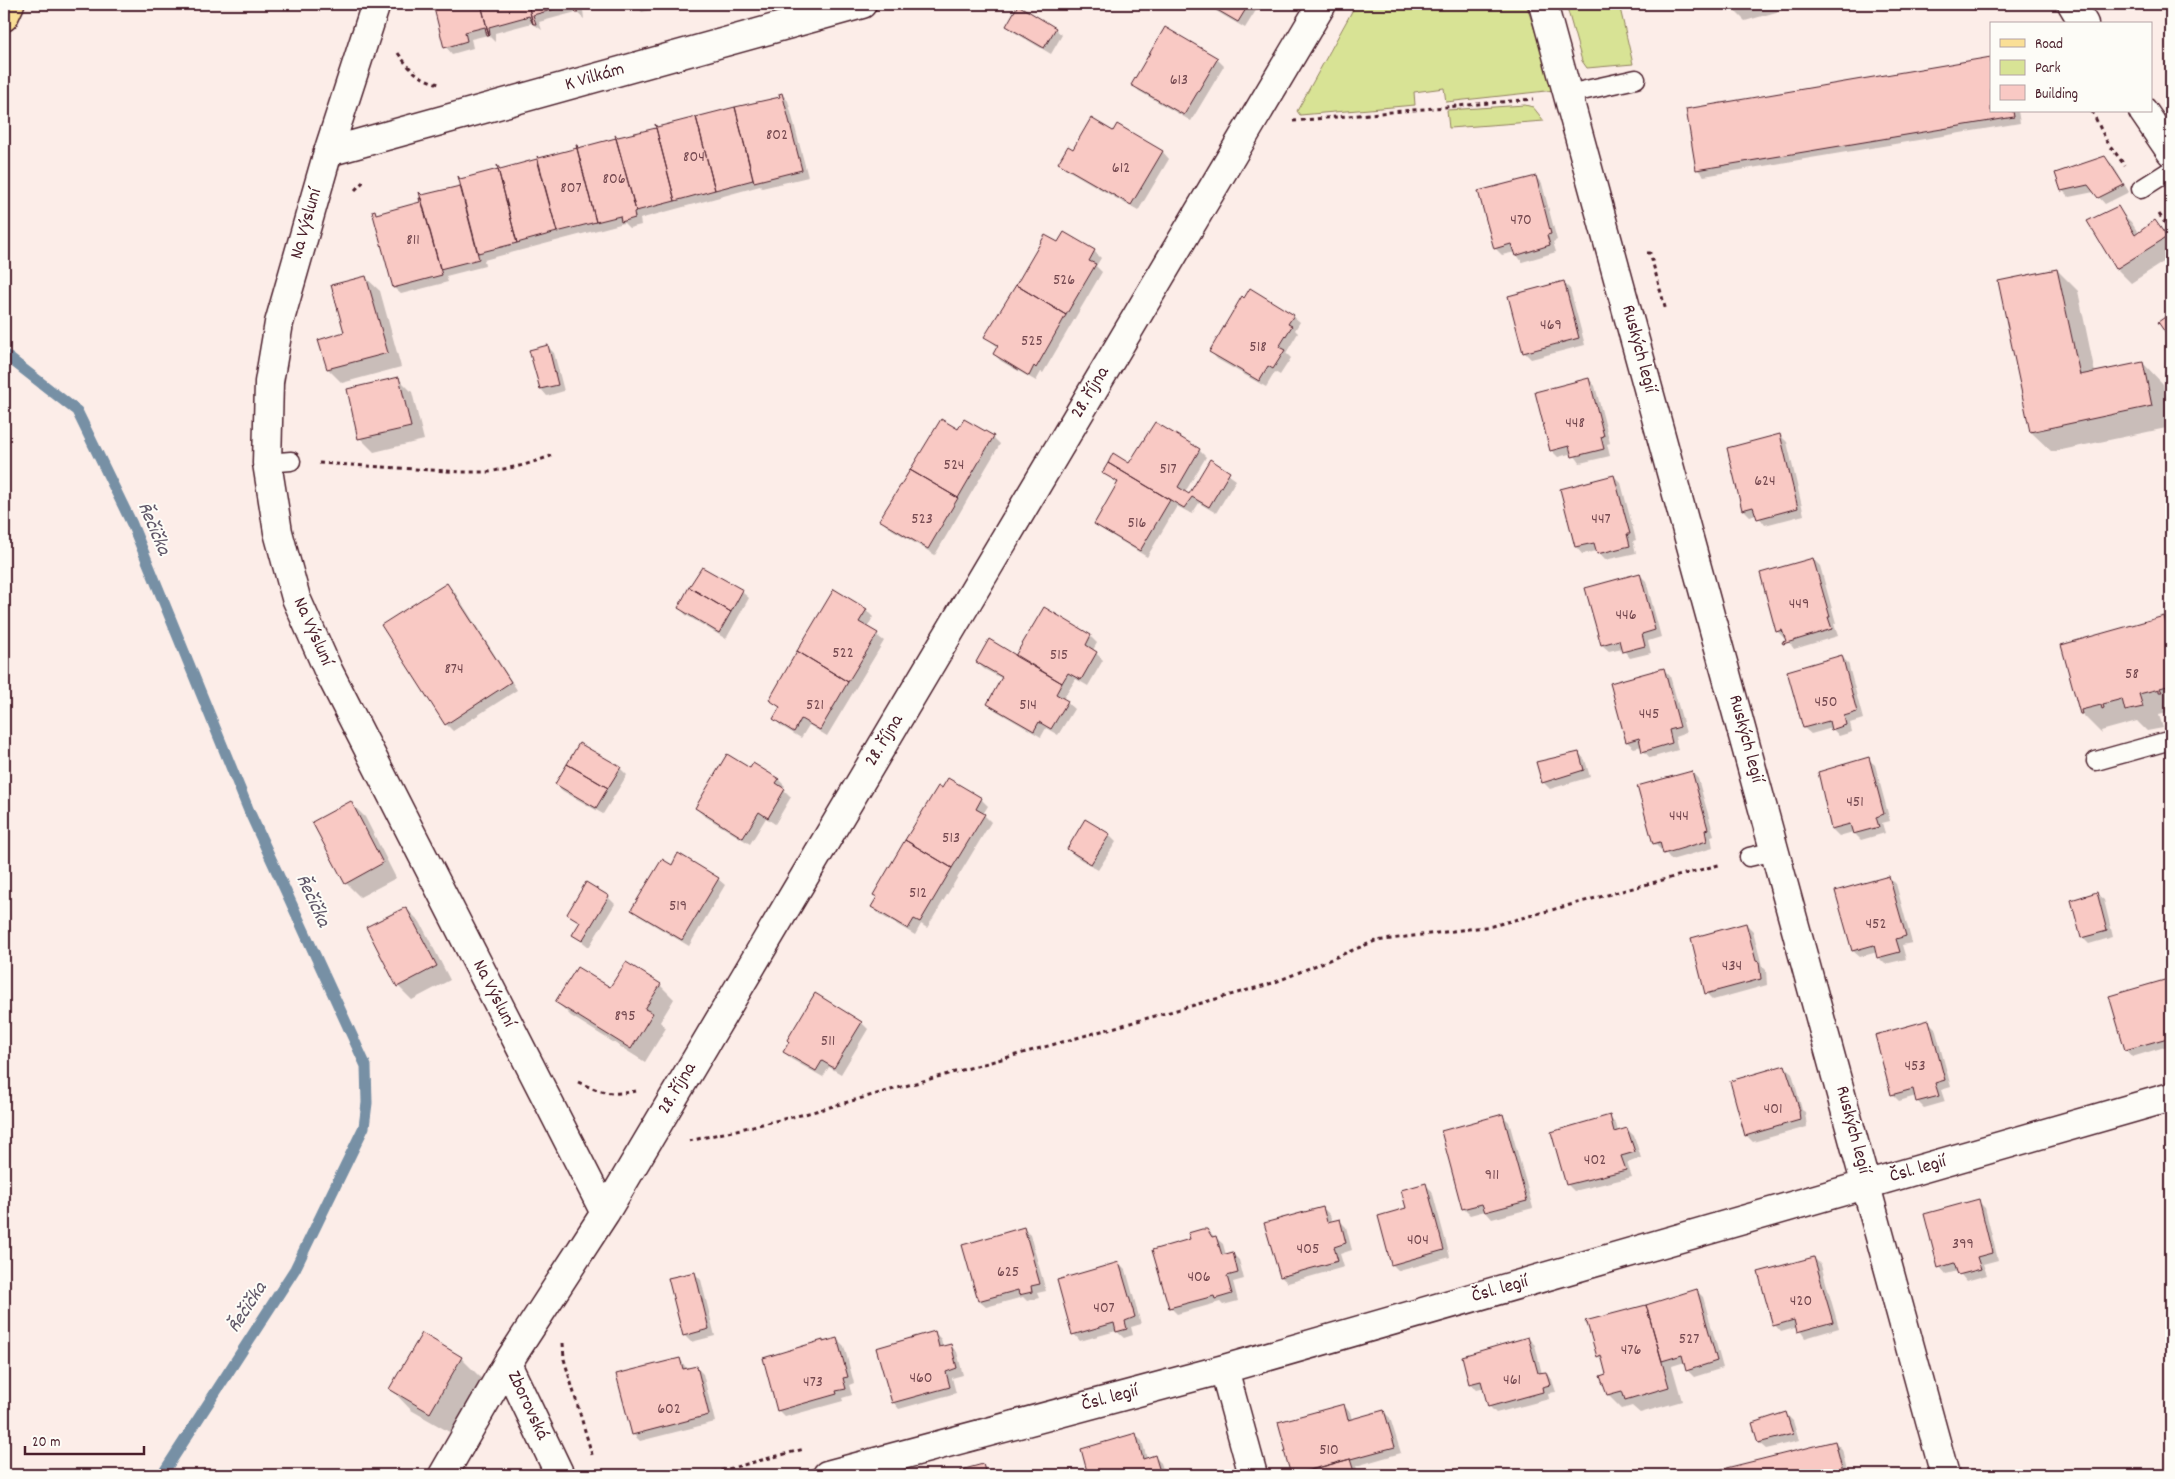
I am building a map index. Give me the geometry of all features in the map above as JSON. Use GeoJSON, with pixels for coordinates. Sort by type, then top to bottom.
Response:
{"type":"FeatureCollection","features":[{"type":"Feature","properties":{"kind":"main road"},"geometry":{"type":"LineString","coordinates":[[4,17],[10,4]]}},
{"type":"Feature","properties":{"kind":"street","name":"Na Výsluní"},"geometry":{"type":"LineString","coordinates":[[376,4],[328,152],[278,323],[269,382],[279,462],[278,532],[296,598],[328,670],[605,1213]]}},
{"type":"Feature","properties":{"kind":"street","name":"K Vilkám"},"geometry":{"type":"LineString","coordinates":[[328,152],[862,4]]}},
{"type":"Feature","properties":{"kind":"street","name":"28. října"},"geometry":{"type":"LineString","coordinates":[[443,1475],[507,1364],[605,1213],[1322,4]]}},
{"type":"Feature","properties":{"kind":"street","name":"Ruských legií"},"geometry":{"type":"LineString","coordinates":[[1543,4],[1555,96],[1775,851],[1945,1475]]}},
{"type":"Feature","properties":{"kind":"street"},"geometry":{"type":"LineString","coordinates":[[2072,4],[2083,22]]}},
{"type":"Feature","properties":{"kind":"street"},"geometry":{"type":"LineString","coordinates":[[2144,112],[2171,152]]}},
{"type":"Feature","properties":{"kind":"street","name":"Čsl. legií"},"geometry":{"type":"LineString","coordinates":[[827,1475],[1224,1369],[2171,1097]]}},
{"type":"Feature","properties":{"kind":"street","name":"Zborovská"},"geometry":{"type":"LineString","coordinates":[[507,1364],[560,1475]]}},
{"type":"Feature","properties":{"kind":"street"},"geometry":{"type":"LineString","coordinates":[[1224,1369],[1253,1475]]}},
{"type":"Feature","properties":{"kind":"lane"},"geometry":{"type":"LineString","coordinates":[[1555,96],[1636,79]]}},
{"type":"Feature","properties":{"kind":"lane"},"geometry":{"type":"LineString","coordinates":[[2141,189],[2171,170]]}},
{"type":"Feature","properties":{"kind":"lane"},"geometry":{"type":"LineString","coordinates":[[2096,761],[2171,740]]}},
{"type":"Feature","properties":{"kind":"lane"},"geometry":{"type":"LineString","coordinates":[[1749,857],[1775,851]]}},
{"type":"Feature","properties":{"kind":"path"},"geometry":{"type":"LineString","coordinates":[[396,47],[411,72],[430,82],[442,85]]}},
{"type":"Feature","properties":{"kind":"path"},"geometry":{"type":"LineString","coordinates":[[1284,122],[1434,106],[1555,96]]}},
{"type":"Feature","properties":{"kind":"path"},"geometry":{"type":"LineString","coordinates":[[2092,112],[2106,140],[2141,189]]}},
{"type":"Feature","properties":{"kind":"path"},"geometry":{"type":"LineString","coordinates":[[351,194],[364,180],[372,176]]}},
{"type":"Feature","properties":{"kind":"path"},"geometry":{"type":"LineString","coordinates":[[279,462],[480,472],[524,465],[551,456]]}},
{"type":"Feature","properties":{"kind":"path"},"geometry":{"type":"LineString","coordinates":[[683,1142],[805,1114],[1273,983],[1375,941],[1492,926],[1749,857]]}},
{"type":"Feature","properties":{"kind":"path"},"geometry":{"type":"LineString","coordinates":[[575,1080],[596,1091],[617,1095],[643,1089]]}},
{"type":"Feature","properties":{"kind":"path"},"geometry":{"type":"LineString","coordinates":[[561,1334],[564,1359],[595,1466]]}},
{"type":"Feature","properties":{"kind":"green space"},"geometry":{"type":"Polygon","coordinates":[[[1356,4],[1526,4],[1555,90],[1446,102],[1444,88],[1414,92],[1415,105],[1300,115],[1297,111],[1356,4]]]}},
{"type":"Feature","properties":{"kind":"green space"},"geometry":{"type":"Polygon","coordinates":[[[1566,4],[1619,4],[1633,64],[1587,68],[1582,61],[1566,4]]]}},
{"type":"Feature","properties":{"kind":"green space"},"geometry":{"type":"Polygon","coordinates":[[[1525,105],[1533,107],[1544,121],[1449,128],[1447,110],[1525,105]]]}},
{"type":"Feature","properties":{"kind":"building"},"geometry":{"type":"Polygon","coordinates":[[[433,4],[481,4],[489,36],[487,36],[485,27],[465,32],[467,41],[444,48],[433,4]]]}},
{"type":"Feature","properties":{"kind":"building"},"geometry":{"type":"Polygon","coordinates":[[[481,4],[528,4],[533,24],[529,16],[489,27],[489,36],[481,4]]]}},
{"type":"Feature","properties":{"kind":"building"},"geometry":{"type":"Polygon","coordinates":[[[528,4],[574,4],[533,15],[536,24],[533,24],[528,4]]]}},
{"type":"Feature","properties":{"kind":"building"},"geometry":{"type":"Polygon","coordinates":[[[1207,4],[1249,4],[1238,22],[1207,4]]]}},
{"type":"Feature","properties":{"kind":"building"},"geometry":{"type":"Polygon","coordinates":[[[1018,5],[1056,28],[1044,48],[1006,26],[1018,5]]]}},
{"type":"Feature","properties":{"kind":"building"},"geometry":{"type":"Polygon","coordinates":[[[1165,27],[1218,58],[1184,115],[1131,85],[1165,27]]]}},
{"type":"Feature","properties":{"kind":"building"},"geometry":{"type":"Polygon","coordinates":[[[1990,57],[1990,112],[2013,112],[2014,117],[1696,170],[1686,109],[1990,57]]]}},
{"type":"Feature","properties":{"kind":"building"},"geometry":{"type":"Polygon","coordinates":[[[782,93],[802,170],[754,182],[735,107],[780,97],[779,94],[782,93]]]}},
{"type":"Feature","properties":{"kind":"building"},"geometry":{"type":"Polygon","coordinates":[[[735,107],[753,180],[715,190],[696,117],[735,107]]]}},
{"type":"Feature","properties":{"kind":"building"},"geometry":{"type":"Polygon","coordinates":[[[696,117],[715,190],[675,201],[655,124],[657,127],[696,117]]]}},
{"type":"Feature","properties":{"kind":"building"},"geometry":{"type":"Polygon","coordinates":[[[1091,118],[1113,131],[1117,124],[1163,151],[1131,205],[1058,163],[1068,146],[1073,149],[1091,118]]]}},
{"type":"Feature","properties":{"kind":"building"},"geometry":{"type":"Polygon","coordinates":[[[656,128],[675,201],[636,211],[615,135],[618,137],[656,128]]]}},
{"type":"Feature","properties":{"kind":"building"},"geometry":{"type":"Polygon","coordinates":[[[616,138],[636,211],[634,212],[635,218],[621,222],[620,216],[596,222],[576,145],[578,148],[616,138]]]}},
{"type":"Feature","properties":{"kind":"building"},"geometry":{"type":"Polygon","coordinates":[[[577,148],[596,222],[557,232],[537,156],[539,158],[577,148]]]}},
{"type":"Feature","properties":{"kind":"building"},"geometry":{"type":"Polygon","coordinates":[[[2105,156],[2124,185],[2098,198],[2088,185],[2061,191],[2055,173],[2105,156]]]}},
{"type":"Feature","properties":{"kind":"building"},"geometry":{"type":"Polygon","coordinates":[[[537,159],[557,232],[517,243],[497,165],[500,169],[537,159]]]}},
{"type":"Feature","properties":{"kind":"building"},"geometry":{"type":"Polygon","coordinates":[[[498,169],[517,243],[478,253],[458,176],[460,179],[498,169]]]}},
{"type":"Feature","properties":{"kind":"building"},"geometry":{"type":"Polygon","coordinates":[[[1536,176],[1551,234],[1547,235],[1550,245],[1515,256],[1511,244],[1494,249],[1478,191],[1536,176]]]}},
{"type":"Feature","properties":{"kind":"building"},"geometry":{"type":"Polygon","coordinates":[[[460,186],[479,259],[440,269],[419,192],[422,195],[460,186]]]}},
{"type":"Feature","properties":{"kind":"building"},"geometry":{"type":"Polygon","coordinates":[[[419,198],[421,198],[442,275],[393,288],[372,211],[375,210],[376,214],[420,202],[419,198]]]}},
{"type":"Feature","properties":{"kind":"building"},"geometry":{"type":"Polygon","coordinates":[[[2118,206],[2135,235],[2155,220],[2167,237],[2116,269],[2087,221],[2118,206]]]}},
{"type":"Feature","properties":{"kind":"building"},"geometry":{"type":"Polygon","coordinates":[[[1064,232],[1095,250],[1089,261],[1096,264],[1066,315],[1016,285],[1045,235],[1058,242],[1064,232]]]}},
{"type":"Feature","properties":{"kind":"building"},"geometry":{"type":"Polygon","coordinates":[[[2057,269],[2080,375],[2143,362],[2152,406],[2030,432],[1998,281],[2057,269]]]}},
{"type":"Feature","properties":{"kind":"building"},"geometry":{"type":"Polygon","coordinates":[[[366,276],[388,353],[327,369],[318,340],[344,332],[331,285],[366,276]]]}},
{"type":"Feature","properties":{"kind":"building"},"geometry":{"type":"Polygon","coordinates":[[[1564,281],[1579,338],[1523,353],[1508,296],[1564,281]]]}},
{"type":"Feature","properties":{"kind":"building"},"geometry":{"type":"Polygon","coordinates":[[[1016,285],[1066,315],[1036,368],[1034,366],[1029,376],[993,354],[998,345],[984,337],[1016,285]]]}},
{"type":"Feature","properties":{"kind":"building"},"geometry":{"type":"Polygon","coordinates":[[[1250,288],[1294,315],[1288,324],[1292,326],[1279,347],[1285,350],[1273,369],[1268,366],[1259,381],[1209,352],[1242,296],[1244,298],[1250,288]]]}},
{"type":"Feature","properties":{"kind":"building"},"geometry":{"type":"Polygon","coordinates":[[[2171,313],[2171,341],[2158,322],[2171,313]]]}},
{"type":"Feature","properties":{"kind":"building"},"geometry":{"type":"Polygon","coordinates":[[[548,345],[558,385],[540,389],[529,350],[548,345]]]}},
{"type":"Feature","properties":{"kind":"building"},"geometry":{"type":"Polygon","coordinates":[[[399,377],[411,427],[358,439],[347,389],[399,377]]]}},
{"type":"Feature","properties":{"kind":"building"},"geometry":{"type":"Polygon","coordinates":[[[1589,378],[1604,436],[1601,437],[1604,449],[1572,457],[1569,446],[1550,451],[1535,392],[1589,378]]]}},
{"type":"Feature","properties":{"kind":"building"},"geometry":{"type":"Polygon","coordinates":[[[941,419],[958,429],[964,419],[994,436],[958,498],[910,470],[941,419]]]}},
{"type":"Feature","properties":{"kind":"building"},"geometry":{"type":"Polygon","coordinates":[[[1155,422],[1200,449],[1178,487],[1189,494],[1210,459],[1230,472],[1209,507],[1192,497],[1184,508],[1108,463],[1113,453],[1129,463],[1155,422]]]}},
{"type":"Feature","properties":{"kind":"building"},"geometry":{"type":"Polygon","coordinates":[[[1780,434],[1798,508],[1757,519],[1753,507],[1742,510],[1727,448],[1780,434]]]}},
{"type":"Feature","properties":{"kind":"building"},"geometry":{"type":"Polygon","coordinates":[[[1108,463],[1170,500],[1140,551],[1094,524],[1118,482],[1102,473],[1108,463]]]}},
{"type":"Feature","properties":{"kind":"building"},"geometry":{"type":"Polygon","coordinates":[[[910,470],[958,498],[928,549],[879,520],[910,470]]]}},
{"type":"Feature","properties":{"kind":"building"},"geometry":{"type":"Polygon","coordinates":[[[1614,475],[1630,534],[1627,534],[1630,546],[1597,554],[1594,543],[1575,547],[1560,489],[1614,475]]]}},
{"type":"Feature","properties":{"kind":"building"},"geometry":{"type":"Polygon","coordinates":[[[1813,558],[1832,629],[1783,644],[1782,642],[1786,641],[1782,630],[1776,632],[1760,573],[1813,558]]]}},
{"type":"Feature","properties":{"kind":"building"},"geometry":{"type":"Polygon","coordinates":[[[702,567],[743,590],[731,612],[689,587],[702,567]]]}},
{"type":"Feature","properties":{"kind":"building"},"geometry":{"type":"Polygon","coordinates":[[[1640,573],[1655,630],[1642,634],[1645,646],[1622,652],[1619,640],[1601,645],[1585,588],[1640,573]]]}},
{"type":"Feature","properties":{"kind":"building"},"geometry":{"type":"Polygon","coordinates":[[[447,583],[511,682],[445,725],[381,625],[447,583]]]}},
{"type":"Feature","properties":{"kind":"building"},"geometry":{"type":"Polygon","coordinates":[[[689,587],[731,612],[719,633],[678,608],[689,587]]]}},
{"type":"Feature","properties":{"kind":"building"},"geometry":{"type":"Polygon","coordinates":[[[834,589],[867,609],[859,622],[878,633],[848,682],[797,651],[834,589]]]}},
{"type":"Feature","properties":{"kind":"building"},"geometry":{"type":"Polygon","coordinates":[[[1044,607],[1091,635],[1086,645],[1097,652],[1081,680],[1068,673],[1062,683],[1015,656],[1044,607]]]}},
{"type":"Feature","properties":{"kind":"building"},"geometry":{"type":"Polygon","coordinates":[[[2164,616],[2171,642],[2171,685],[2160,688],[2162,692],[2159,692],[2159,689],[2139,694],[2143,707],[2125,711],[2122,699],[2103,704],[2104,708],[2102,709],[2101,705],[2081,710],[2082,714],[2080,714],[2061,645],[2164,616]]]}},
{"type":"Feature","properties":{"kind":"building"},"geometry":{"type":"Polygon","coordinates":[[[989,639],[1062,683],[1056,694],[1068,701],[1051,729],[1039,722],[1034,731],[987,704],[1002,677],[976,662],[989,639]]]}},
{"type":"Feature","properties":{"kind":"building"},"geometry":{"type":"Polygon","coordinates":[[[797,651],[848,682],[820,730],[801,719],[794,732],[773,719],[780,707],[769,700],[797,651]]]}},
{"type":"Feature","properties":{"kind":"building"},"geometry":{"type":"Polygon","coordinates":[[[1842,655],[1857,712],[1844,716],[1846,725],[1831,730],[1829,721],[1803,728],[1787,671],[1842,655]]]}},
{"type":"Feature","properties":{"kind":"building"},"geometry":{"type":"Polygon","coordinates":[[[1664,668],[1680,727],[1669,730],[1672,743],[1642,752],[1639,738],[1626,742],[1610,683],[1664,668]]]}},
{"type":"Feature","properties":{"kind":"building"},"geometry":{"type":"Polygon","coordinates":[[[579,743],[621,767],[608,788],[567,764],[579,743]]]}},
{"type":"Feature","properties":{"kind":"building"},"geometry":{"type":"Polygon","coordinates":[[[1579,752],[1584,770],[1542,783],[1536,762],[1579,752]]]}},
{"type":"Feature","properties":{"kind":"building"},"geometry":{"type":"Polygon","coordinates":[[[727,754],[750,768],[753,763],[779,779],[776,783],[785,789],[768,818],[759,812],[743,838],[695,808],[727,754]]]}},
{"type":"Feature","properties":{"kind":"building"},"geometry":{"type":"Polygon","coordinates":[[[1869,757],[1884,814],[1876,817],[1879,827],[1853,834],[1850,824],[1831,829],[1818,772],[1869,757]]]}},
{"type":"Feature","properties":{"kind":"building"},"geometry":{"type":"Polygon","coordinates":[[[567,764],[608,788],[596,808],[555,784],[567,764]]]}},
{"type":"Feature","properties":{"kind":"building"},"geometry":{"type":"Polygon","coordinates":[[[1692,771],[1708,829],[1705,830],[1707,841],[1663,854],[1660,842],[1653,844],[1637,786],[1692,771]]]}},
{"type":"Feature","properties":{"kind":"building"},"geometry":{"type":"Polygon","coordinates":[[[948,778],[982,798],[976,809],[985,814],[952,868],[905,840],[938,786],[942,788],[948,778]]]}},
{"type":"Feature","properties":{"kind":"building"},"geometry":{"type":"Polygon","coordinates":[[[351,801],[383,863],[345,884],[312,822],[351,801]]]}},
{"type":"Feature","properties":{"kind":"building"},"geometry":{"type":"Polygon","coordinates":[[[1085,819],[1110,834],[1091,864],[1067,849],[1085,819]]]}},
{"type":"Feature","properties":{"kind":"building"},"geometry":{"type":"Polygon","coordinates":[[[905,840],[952,868],[920,922],[914,919],[908,929],[871,907],[877,897],[873,895],[905,840]]]}},
{"type":"Feature","properties":{"kind":"building"},"geometry":{"type":"Polygon","coordinates":[[[678,853],[719,878],[682,940],[631,910],[662,859],[672,865],[678,853]]]}},
{"type":"Feature","properties":{"kind":"building"},"geometry":{"type":"Polygon","coordinates":[[[1889,876],[1906,936],[1896,939],[1900,952],[1877,958],[1874,945],[1852,951],[1835,891],[1889,876]]]}},
{"type":"Feature","properties":{"kind":"building"},"geometry":{"type":"Polygon","coordinates":[[[586,882],[609,896],[582,941],[572,935],[580,922],[567,914],[586,882]]]}},
{"type":"Feature","properties":{"kind":"building"},"geometry":{"type":"Polygon","coordinates":[[[2097,892],[2107,931],[2081,938],[2071,900],[2097,892]]]}},
{"type":"Feature","properties":{"kind":"building"},"geometry":{"type":"Polygon","coordinates":[[[406,907],[437,966],[397,987],[366,927],[406,907]]]}},
{"type":"Feature","properties":{"kind":"building"},"geometry":{"type":"Polygon","coordinates":[[[1746,923],[1756,961],[1759,962],[1761,979],[1705,994],[1691,938],[1746,923]]]}},
{"type":"Feature","properties":{"kind":"building"},"geometry":{"type":"Polygon","coordinates":[[[626,962],[661,984],[645,1009],[653,1013],[631,1049],[555,1002],[577,967],[610,987],[626,962]]]}},
{"type":"Feature","properties":{"kind":"building"},"geometry":{"type":"Polygon","coordinates":[[[2168,979],[2171,989],[2171,1037],[2125,1050],[2109,996],[2168,979]]]}},
{"type":"Feature","properties":{"kind":"building"},"geometry":{"type":"Polygon","coordinates":[[[815,993],[862,1022],[834,1068],[822,1061],[816,1071],[783,1052],[789,1042],[787,1040],[815,993]]]}},
{"type":"Feature","properties":{"kind":"building"},"geometry":{"type":"Polygon","coordinates":[[[1929,1020],[1945,1080],[1935,1083],[1939,1096],[1916,1102],[1913,1089],[1891,1095],[1875,1035],[1929,1020]]]}},
{"type":"Feature","properties":{"kind":"building"},"geometry":{"type":"Polygon","coordinates":[[[1785,1065],[1800,1111],[1800,1120],[1745,1136],[1730,1081],[1785,1065]]]}},
{"type":"Feature","properties":{"kind":"building"},"geometry":{"type":"Polygon","coordinates":[[[1503,1114],[1527,1201],[1485,1212],[1482,1204],[1462,1209],[1441,1131],[1503,1114]]]}},
{"type":"Feature","properties":{"kind":"building"},"geometry":{"type":"Polygon","coordinates":[[[1610,1115],[1614,1132],[1627,1128],[1635,1152],[1621,1156],[1626,1170],[1566,1185],[1551,1132],[1610,1115]]]}},
{"type":"Feature","properties":{"kind":"building"},"geometry":{"type":"Polygon","coordinates":[[[1426,1183],[1444,1250],[1391,1265],[1378,1216],[1406,1208],[1401,1190],[1426,1183]]]}},
{"type":"Feature","properties":{"kind":"building"},"geometry":{"type":"Polygon","coordinates":[[[1979,1199],[1992,1253],[1977,1257],[1981,1269],[1958,1275],[1954,1263],[1938,1268],[1924,1214],[1979,1199]]]}},
{"type":"Feature","properties":{"kind":"building"},"geometry":{"type":"Polygon","coordinates":[[[1323,1207],[1327,1222],[1340,1219],[1346,1243],[1334,1247],[1338,1261],[1280,1277],[1264,1223],[1323,1207]]]}},
{"type":"Feature","properties":{"kind":"building"},"geometry":{"type":"Polygon","coordinates":[[[1024,1227],[1040,1284],[1031,1286],[1032,1292],[1019,1295],[1018,1290],[978,1301],[962,1245],[1024,1227]]]}},
{"type":"Feature","properties":{"kind":"building"},"geometry":{"type":"Polygon","coordinates":[[[1207,1229],[1212,1237],[1216,1236],[1222,1255],[1233,1252],[1238,1273],[1227,1276],[1232,1294],[1215,1299],[1214,1296],[1169,1308],[1152,1250],[1190,1239],[1188,1233],[1207,1229]]]}},
{"type":"Feature","properties":{"kind":"building"},"geometry":{"type":"Polygon","coordinates":[[[1814,1257],[1833,1322],[1797,1332],[1794,1320],[1773,1326],[1758,1272],[1814,1257]]]}},
{"type":"Feature","properties":{"kind":"building"},"geometry":{"type":"Polygon","coordinates":[[[1119,1262],[1135,1317],[1125,1321],[1127,1329],[1116,1332],[1114,1323],[1072,1335],[1057,1280],[1119,1262]]]}},
{"type":"Feature","properties":{"kind":"building"},"geometry":{"type":"Polygon","coordinates":[[[695,1272],[709,1329],[683,1336],[668,1278],[695,1272]]]}},
{"type":"Feature","properties":{"kind":"building"},"geometry":{"type":"Polygon","coordinates":[[[1697,1289],[1717,1361],[1686,1371],[1682,1355],[1662,1361],[1646,1305],[1697,1289]]]}},
{"type":"Feature","properties":{"kind":"building"},"geometry":{"type":"Polygon","coordinates":[[[1646,1305],[1669,1387],[1625,1400],[1622,1391],[1607,1395],[1600,1376],[1606,1374],[1601,1355],[1597,1357],[1585,1321],[1646,1305]]]}},
{"type":"Feature","properties":{"kind":"building"},"geometry":{"type":"Polygon","coordinates":[[[935,1331],[939,1347],[951,1344],[957,1368],[946,1372],[950,1387],[892,1403],[876,1348],[935,1331]]]}},
{"type":"Feature","properties":{"kind":"building"},"geometry":{"type":"Polygon","coordinates":[[[422,1333],[462,1357],[430,1413],[389,1389],[422,1333]]]}},
{"type":"Feature","properties":{"kind":"building"},"geometry":{"type":"Polygon","coordinates":[[[1528,1337],[1538,1373],[1546,1372],[1550,1385],[1542,1387],[1543,1392],[1488,1407],[1481,1381],[1469,1384],[1462,1356],[1528,1337]]]}},
{"type":"Feature","properties":{"kind":"building"},"geometry":{"type":"Polygon","coordinates":[[[837,1338],[848,1377],[843,1378],[846,1389],[836,1391],[837,1394],[777,1411],[763,1358],[823,1340],[823,1342],[837,1338]]]}},
{"type":"Feature","properties":{"kind":"building"},"geometry":{"type":"Polygon","coordinates":[[[680,1358],[683,1369],[697,1366],[709,1415],[632,1435],[616,1374],[680,1358]]]}},
{"type":"Feature","properties":{"kind":"building"},"geometry":{"type":"Polygon","coordinates":[[[1344,1404],[1348,1420],[1384,1410],[1395,1447],[1291,1475],[1278,1422],[1344,1404]]]}},
{"type":"Feature","properties":{"kind":"building"},"geometry":{"type":"Polygon","coordinates":[[[1786,1412],[1793,1434],[1758,1443],[1752,1423],[1786,1412]]]}},
{"type":"Feature","properties":{"kind":"building"},"geometry":{"type":"Polygon","coordinates":[[[1136,1433],[1143,1459],[1155,1455],[1161,1475],[1088,1475],[1081,1449],[1136,1433]]]}},
{"type":"Feature","properties":{"kind":"building"},"geometry":{"type":"Polygon","coordinates":[[[1835,1441],[1844,1475],[1698,1475],[1835,1441]]]}},
{"type":"Feature","properties":{"kind":"building"},"geometry":{"type":"Polygon","coordinates":[[[1350,1459],[1355,1475],[1294,1475],[1350,1459]]]}},
{"type":"Feature","properties":{"kind":"building"},"geometry":{"type":"Polygon","coordinates":[[[983,1464],[986,1475],[962,1475],[961,1470],[983,1464]]]}},
{"type":"Feature","properties":{"kind":"waterway","name":"Řečička"},"geometry":{"type":"LineString","coordinates":[[4,354],[77,411],[132,524],[249,811],[366,1066],[367,1103],[364,1127],[295,1269],[162,1475]]}}]}
